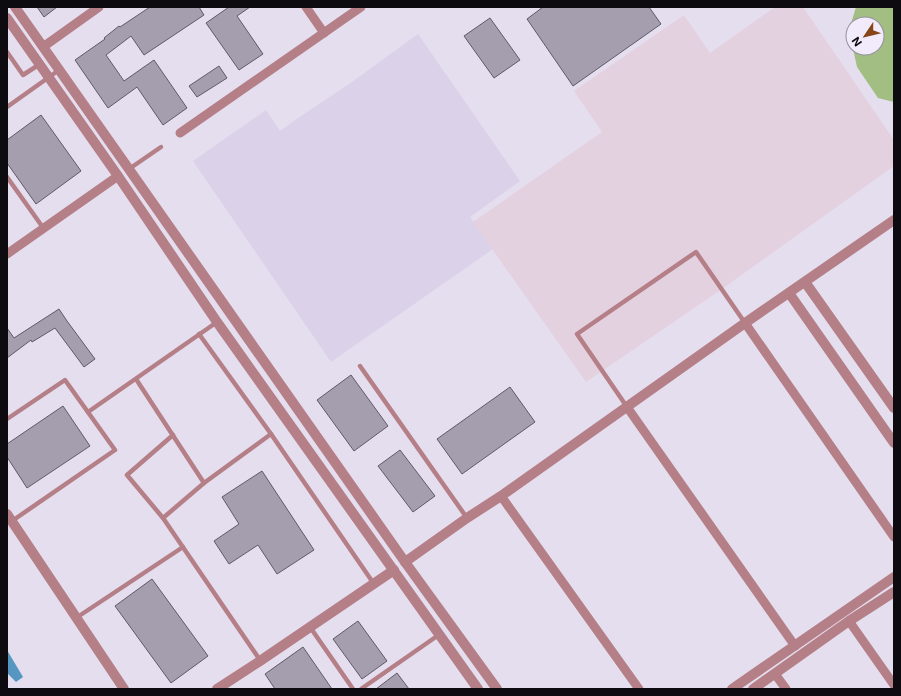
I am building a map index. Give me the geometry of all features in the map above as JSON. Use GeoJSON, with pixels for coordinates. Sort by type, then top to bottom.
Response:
{"type":"FeatureCollection","features":[{"type":"Feature","properties":{"kind":"street"},"geometry":{"type":"LineString","coordinates":[[15,7],[405,562],[497,689]]}},
{"type":"Feature","properties":{"kind":"street"},"geometry":{"type":"LineString","coordinates":[[43,47],[99,7]]}},
{"type":"Feature","properties":{"kind":"street"},"geometry":{"type":"LineString","coordinates":[[306,7],[324,33]]}},
{"type":"Feature","properties":{"kind":"street"},"geometry":{"type":"LineString","coordinates":[[180,133],[361,7]]}},
{"type":"Feature","properties":{"kind":"street"},"geometry":{"type":"LineString","coordinates":[[7,18],[118,176],[217,322],[478,689]]}},
{"type":"Feature","properties":{"kind":"street"},"geometry":{"type":"LineString","coordinates":[[7,254],[118,176]]}},
{"type":"Feature","properties":{"kind":"street"},"geometry":{"type":"LineString","coordinates":[[405,562],[894,220]]}},
{"type":"Feature","properties":{"kind":"street"},"geometry":{"type":"LineString","coordinates":[[805,282],[894,408]]}},
{"type":"Feature","properties":{"kind":"street"},"geometry":{"type":"LineString","coordinates":[[789,293],[894,443]]}},
{"type":"Feature","properties":{"kind":"street"},"geometry":{"type":"LineString","coordinates":[[204,303],[217,294]]}},
{"type":"Feature","properties":{"kind":"street"},"geometry":{"type":"LineString","coordinates":[[217,322],[230,312]]}},
{"type":"Feature","properties":{"kind":"street"},"geometry":{"type":"LineString","coordinates":[[745,323],[894,537]]}},
{"type":"Feature","properties":{"kind":"street"},"geometry":{"type":"LineString","coordinates":[[627,407],[795,646]]}},
{"type":"Feature","properties":{"kind":"street"},"geometry":{"type":"LineString","coordinates":[[501,496],[640,689]]}},
{"type":"Feature","properties":{"kind":"street"},"geometry":{"type":"LineString","coordinates":[[9,517],[124,689]]}},
{"type":"Feature","properties":{"kind":"street"},"geometry":{"type":"LineString","coordinates":[[217,689],[394,570]]}},
{"type":"Feature","properties":{"kind":"street"},"geometry":{"type":"LineString","coordinates":[[732,689],[894,576]]}},
{"type":"Feature","properties":{"kind":"street"},"geometry":{"type":"LineString","coordinates":[[753,689],[849,621],[894,592]]}},
{"type":"Feature","properties":{"kind":"street"},"geometry":{"type":"LineString","coordinates":[[849,621],[894,685]]}},
{"type":"Feature","properties":{"kind":"street"},"geometry":{"type":"LineString","coordinates":[[776,674],[786,689]]}},
{"type":"Feature","properties":{"kind":"lane"},"geometry":{"type":"LineString","coordinates":[[7,52],[22,75],[40,64]]}},
{"type":"Feature","properties":{"kind":"lane"},"geometry":{"type":"LineString","coordinates":[[7,107],[59,70]]}},
{"type":"Feature","properties":{"kind":"lane"},"geometry":{"type":"LineString","coordinates":[[129,169],[161,147]]}},
{"type":"Feature","properties":{"kind":"lane"},"geometry":{"type":"LineString","coordinates":[[7,177],[44,228]]}},
{"type":"Feature","properties":{"kind":"lane"},"geometry":{"type":"LineString","coordinates":[[627,407],[577,334],[696,252],[745,323]]}},
{"type":"Feature","properties":{"kind":"lane"},"geometry":{"type":"LineString","coordinates":[[88,412],[217,322]]}},
{"type":"Feature","properties":{"kind":"lane"},"geometry":{"type":"LineString","coordinates":[[199,334],[271,434],[374,584]]}},
{"type":"Feature","properties":{"kind":"lane"},"geometry":{"type":"LineString","coordinates":[[360,366],[467,518]]}},
{"type":"Feature","properties":{"kind":"lane"},"geometry":{"type":"LineString","coordinates":[[136,379],[204,483]]}},
{"type":"Feature","properties":{"kind":"lane"},"geometry":{"type":"LineString","coordinates":[[7,419],[66,380],[115,450],[9,517]]}},
{"type":"Feature","properties":{"kind":"lane"},"geometry":{"type":"LineString","coordinates":[[163,518],[204,483],[271,434]]}},
{"type":"Feature","properties":{"kind":"lane"},"geometry":{"type":"LineString","coordinates":[[173,435],[127,475],[163,518],[260,661]]}},
{"type":"Feature","properties":{"kind":"lane"},"geometry":{"type":"LineString","coordinates":[[76,618],[182,547]]}},
{"type":"Feature","properties":{"kind":"lane"},"geometry":{"type":"LineString","coordinates":[[310,627],[353,689]]}},
{"type":"Feature","properties":{"kind":"lane"},"geometry":{"type":"LineString","coordinates":[[361,689],[440,634]]}},
{"type":"Feature","properties":{"kind":"shaded area"},"geometry":{"type":"Polygon","coordinates":[[[775,7],[803,7],[894,140],[894,166],[722,289],[586,382],[473,222],[602,132],[574,91],[684,15],[710,53],[775,7]]]}},
{"type":"Feature","properties":{"kind":"shaded area"},"geometry":{"type":"Polygon","coordinates":[[[418,34],[520,181],[470,217],[493,249],[331,362],[193,161],[266,110],[280,131],[352,82],[418,34]]]}},
{"type":"Feature","properties":{"kind":"green space"},"geometry":{"type":"Polygon","coordinates":[[[856,7],[894,7],[894,102],[878,98],[857,67],[855,56],[885,56],[885,16],[853,16],[856,7]]]}},
{"type":"Feature","properties":{"kind":"water"},"geometry":{"type":"Polygon","coordinates":[[[7,650],[23,677],[16,682],[7,673],[7,650]]]}},
{"type":"Feature","properties":{"kind":"building"},"geometry":{"type":"Polygon","coordinates":[[[37,7],[57,7],[44,17],[37,7]]]}},
{"type":"Feature","properties":{"kind":"building"},"geometry":{"type":"Polygon","coordinates":[[[150,7],[199,7],[204,15],[144,55],[131,36],[106,55],[124,81],[154,60],[187,108],[163,125],[137,87],[108,108],[75,60],[105,39],[104,38],[119,26],[120,27],[150,7]]]}},
{"type":"Feature","properties":{"kind":"building"},"geometry":{"type":"Polygon","coordinates":[[[229,7],[250,7],[237,16],[263,54],[239,70],[206,23],[229,7]]]}},
{"type":"Feature","properties":{"kind":"building"},"geometry":{"type":"Polygon","coordinates":[[[543,7],[649,7],[661,24],[573,86],[527,19],[543,7]]]}},
{"type":"Feature","properties":{"kind":"building"},"geometry":{"type":"Polygon","coordinates":[[[490,18],[520,60],[494,78],[464,36],[490,18]]]}},
{"type":"Feature","properties":{"kind":"building"},"geometry":{"type":"Polygon","coordinates":[[[219,66],[227,78],[197,97],[189,86],[219,66]]]}},
{"type":"Feature","properties":{"kind":"building"},"geometry":{"type":"Polygon","coordinates":[[[41,115],[81,171],[36,204],[7,163],[7,140],[41,115]]]}},
{"type":"Feature","properties":{"kind":"building"},"geometry":{"type":"Polygon","coordinates":[[[59,309],[95,359],[84,367],[55,328],[32,342],[31,340],[7,358],[7,328],[14,338],[59,309]]]}},
{"type":"Feature","properties":{"kind":"building"},"geometry":{"type":"Polygon","coordinates":[[[351,375],[388,426],[354,451],[317,400],[351,375]]]}},
{"type":"Feature","properties":{"kind":"building"},"geometry":{"type":"Polygon","coordinates":[[[510,387],[535,422],[462,474],[437,439],[510,387]]]}},
{"type":"Feature","properties":{"kind":"building"},"geometry":{"type":"Polygon","coordinates":[[[63,406],[90,446],[27,488],[7,457],[7,444],[63,406]]]}},
{"type":"Feature","properties":{"kind":"building"},"geometry":{"type":"Polygon","coordinates":[[[400,450],[435,496],[413,512],[378,466],[400,450]]]}},
{"type":"Feature","properties":{"kind":"building"},"geometry":{"type":"Polygon","coordinates":[[[262,471],[314,550],[277,574],[258,545],[229,564],[214,541],[239,524],[222,497],[262,471]]]}},
{"type":"Feature","properties":{"kind":"building"},"geometry":{"type":"Polygon","coordinates":[[[152,579],[208,656],[171,683],[115,606],[152,579]]]}},
{"type":"Feature","properties":{"kind":"building"},"geometry":{"type":"Polygon","coordinates":[[[358,621],[387,661],[362,679],[333,639],[358,621]]]}},
{"type":"Feature","properties":{"kind":"building"},"geometry":{"type":"Polygon","coordinates":[[[303,647],[332,689],[275,689],[265,674],[303,647]]]}},
{"type":"Feature","properties":{"kind":"building"},"geometry":{"type":"Polygon","coordinates":[[[397,673],[409,689],[376,689],[397,673]]]}}]}
